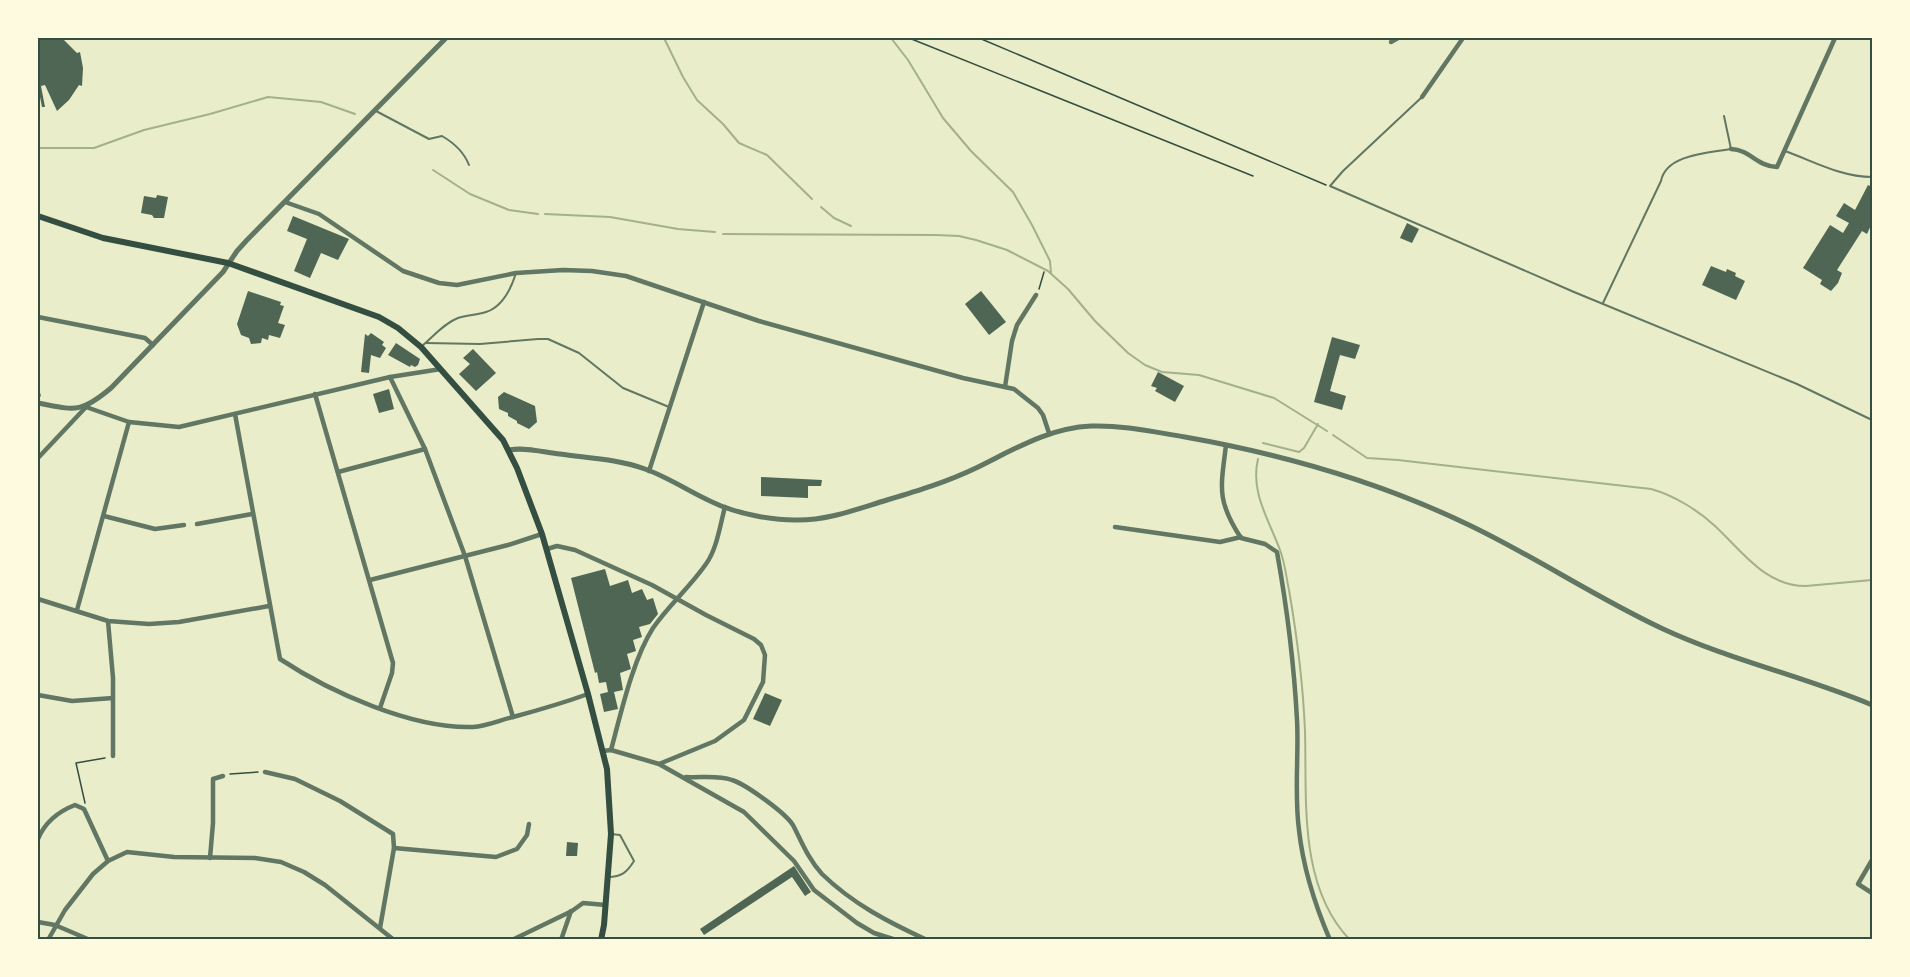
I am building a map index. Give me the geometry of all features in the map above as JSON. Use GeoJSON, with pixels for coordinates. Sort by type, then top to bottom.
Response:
{"type":"FeatureCollection","features":[{"type":"Feature","properties":{"kind":"main road"},"geometry":{"type":"LineString","coordinates":[[38,216],[103,238],[228,264],[379,317],[424,345],[441,369],[485,417],[509,450],[542,534],[603,751],[608,778],[611,834],[601,939]]}},
{"type":"Feature","properties":{"kind":"street"},"geometry":{"type":"LineString","coordinates":[[38,458],[86,407],[111,388],[153,345],[223,272],[242,246],[446,38]]}},
{"type":"Feature","properties":{"kind":"street"},"geometry":{"type":"LineString","coordinates":[[1391,42],[1398,38]]}},
{"type":"Feature","properties":{"kind":"street"},"geometry":{"type":"LineString","coordinates":[[1422,97],[1463,38]]}},
{"type":"Feature","properties":{"kind":"street"},"geometry":{"type":"LineString","coordinates":[[1731,149],[1741,149],[1766,166],[1777,167],[1835,38]]}},
{"type":"Feature","properties":{"kind":"street"},"geometry":{"type":"LineString","coordinates":[[285,202],[319,214],[403,271],[417,277],[457,285],[516,273],[562,270],[592,271],[626,276],[759,321],[963,378],[1014,389],[1038,408],[1049,433]]}},
{"type":"Feature","properties":{"kind":"street"},"geometry":{"type":"LineString","coordinates":[[1005,387],[1012,341],[1017,325],[1036,296]]}},
{"type":"Feature","properties":{"kind":"street"},"geometry":{"type":"LineString","coordinates":[[649,471],[704,302]]}},
{"type":"Feature","properties":{"kind":"street"},"geometry":{"type":"LineString","coordinates":[[38,317],[145,338],[153,345]]}},
{"type":"Feature","properties":{"kind":"street"},"geometry":{"type":"LineString","coordinates":[[38,404],[74,409],[86,407],[129,422],[179,427],[390,377],[441,369]]}},
{"type":"Feature","properties":{"kind":"street"},"geometry":{"type":"LineString","coordinates":[[390,377],[425,449],[465,556],[513,717]]}},
{"type":"Feature","properties":{"kind":"street"},"geometry":{"type":"LineString","coordinates":[[315,394],[393,663],[392,673],[380,708]]}},
{"type":"Feature","properties":{"kind":"street"},"geometry":{"type":"LineString","coordinates":[[235,414],[280,659],[326,686],[380,708],[411,719],[452,725],[473,727],[544,710],[588,694]]}},
{"type":"Feature","properties":{"kind":"street"},"geometry":{"type":"LineString","coordinates":[[77,610],[129,422]]}},
{"type":"Feature","properties":{"kind":"street"},"geometry":{"type":"LineString","coordinates":[[509,450],[526,449],[606,460],[649,471],[725,507],[760,516],[792,520],[835,516],[949,480],[1049,433],[1084,426],[1113,426],[1226,445],[1309,466],[1418,503],[1506,543],[1632,614],[1671,633],[1872,705]]}},
{"type":"Feature","properties":{"kind":"street"},"geometry":{"type":"LineString","coordinates":[[1226,445],[1222,498],[1232,523],[1241,537]]}},
{"type":"Feature","properties":{"kind":"street"},"geometry":{"type":"LineString","coordinates":[[338,471],[425,449]]}},
{"type":"Feature","properties":{"kind":"street"},"geometry":{"type":"LineString","coordinates":[[611,750],[633,675],[648,639],[675,599],[707,563],[725,507]]}},
{"type":"Feature","properties":{"kind":"street"},"geometry":{"type":"LineString","coordinates":[[197,524],[252,514]]}},
{"type":"Feature","properties":{"kind":"street"},"geometry":{"type":"LineString","coordinates":[[104,516],[155,529],[184,525]]}},
{"type":"Feature","properties":{"kind":"street"},"geometry":{"type":"LineString","coordinates":[[1116,527],[1220,542],[1241,537],[1265,544],[1276,552],[1287,613],[1293,667],[1297,722],[1299,830],[1308,875],[1330,939]]}},
{"type":"Feature","properties":{"kind":"street"},"geometry":{"type":"LineString","coordinates":[[370,580],[508,545],[542,534]]}},
{"type":"Feature","properties":{"kind":"street"},"geometry":{"type":"LineString","coordinates":[[547,549],[556,546],[575,550],[652,585],[754,639],[761,645],[766,666],[759,692],[744,720],[715,741],[659,764]]}},
{"type":"Feature","properties":{"kind":"street"},"geometry":{"type":"LineString","coordinates":[[38,599],[108,621],[149,624],[179,622],[269,606]]}},
{"type":"Feature","properties":{"kind":"street"},"geometry":{"type":"LineString","coordinates":[[108,621],[113,698],[113,756]]}},
{"type":"Feature","properties":{"kind":"street"},"geometry":{"type":"LineString","coordinates":[[38,695],[72,701],[113,698]]}},
{"type":"Feature","properties":{"kind":"street"},"geometry":{"type":"LineString","coordinates":[[603,751],[611,750],[659,764],[683,776],[752,819],[794,861],[814,890],[857,923],[874,933],[896,939]]}},
{"type":"Feature","properties":{"kind":"street"},"geometry":{"type":"LineString","coordinates":[[265,772],[295,779],[340,801],[393,834],[394,848],[380,928]]}},
{"type":"Feature","properties":{"kind":"street"},"geometry":{"type":"LineString","coordinates":[[210,858],[213,779],[223,776]]}},
{"type":"Feature","properties":{"kind":"street"},"geometry":{"type":"LineString","coordinates":[[683,776],[733,780],[763,797],[794,825],[800,843],[820,871],[844,894],[882,920],[927,939]]}},
{"type":"Feature","properties":{"kind":"street"},"geometry":{"type":"LineString","coordinates":[[38,839],[45,825],[57,814],[75,805],[84,809],[108,861]]}},
{"type":"Feature","properties":{"kind":"street"},"geometry":{"type":"LineString","coordinates":[[394,848],[496,857],[518,849],[528,835],[529,824]]}},
{"type":"Feature","properties":{"kind":"street"},"geometry":{"type":"LineString","coordinates":[[48,939],[78,891],[108,861],[127,852],[174,857],[255,858],[288,866],[326,885],[393,939]]}},
{"type":"Feature","properties":{"kind":"street"},"geometry":{"type":"LineString","coordinates":[[1872,860],[1858,884],[1872,893]]}},
{"type":"Feature","properties":{"kind":"street"},"geometry":{"type":"LineString","coordinates":[[512,939],[588,902],[606,905]]}},
{"type":"Feature","properties":{"kind":"street"},"geometry":{"type":"LineString","coordinates":[[561,939],[572,911]]}},
{"type":"Feature","properties":{"kind":"street"},"geometry":{"type":"LineString","coordinates":[[38,922],[55,925],[90,939]]}},
{"type":"Feature","properties":{"kind":"lane"},"geometry":{"type":"LineString","coordinates":[[1422,97],[1330,186],[1603,304],[1797,384],[1872,420]]}},
{"type":"Feature","properties":{"kind":"lane"},"geometry":{"type":"LineString","coordinates":[[375,110],[429,139],[442,136],[462,151],[469,165]]}},
{"type":"Feature","properties":{"kind":"lane"},"geometry":{"type":"LineString","coordinates":[[1603,304],[1661,181],[1662,174],[1673,163],[1683,158],[1731,149],[1724,116]]}},
{"type":"Feature","properties":{"kind":"lane"},"geometry":{"type":"LineString","coordinates":[[1785,151],[1841,172],[1859,177],[1872,177]]}},
{"type":"Feature","properties":{"kind":"lane"},"geometry":{"type":"LineString","coordinates":[[424,345],[431,336],[458,318],[484,313],[497,306],[510,289],[516,273]]}},
{"type":"Feature","properties":{"kind":"lane"},"geometry":{"type":"LineString","coordinates":[[424,345],[548,339],[579,353],[623,388],[669,407]]}},
{"type":"Feature","properties":{"kind":"lane"},"geometry":{"type":"LineString","coordinates":[[608,877],[618,877],[628,872],[634,861],[633,855],[620,835],[611,834]]}},
{"type":"Feature","properties":{"kind":"path"},"geometry":{"type":"LineString","coordinates":[[909,38],[1253,176]]}},
{"type":"Feature","properties":{"kind":"path"},"geometry":{"type":"LineString","coordinates":[[980,38],[1330,186]]}},
{"type":"Feature","properties":{"kind":"path"},"geometry":{"type":"LineString","coordinates":[[1036,296],[1044,272]]}},
{"type":"Feature","properties":{"kind":"path"},"geometry":{"type":"LineString","coordinates":[[38,387],[41,399],[38,398]]}},
{"type":"Feature","properties":{"kind":"path"},"geometry":{"type":"LineString","coordinates":[[84,809],[86,805],[76,763],[113,756]]}},
{"type":"Feature","properties":{"kind":"path"},"geometry":{"type":"LineString","coordinates":[[223,776],[244,772],[265,772]]}},
{"type":"Feature","properties":{"kind":"building"},"geometry":{"type":"Polygon","coordinates":[[[47,38],[62,38],[77,53],[80,52],[83,68],[82,86],[79,85],[69,100],[57,111],[45,85],[41,86],[45,107],[42,107],[38,87],[38,39],[47,40],[47,38]]]}},
{"type":"Feature","properties":{"kind":"building"},"geometry":{"type":"Polygon","coordinates":[[[1868,185],[1872,187],[1872,223],[1867,234],[1862,231],[1837,270],[1842,273],[1838,283],[1831,291],[1820,284],[1822,280],[1803,268],[1830,225],[1843,233],[1849,223],[1836,216],[1844,203],[1855,210],[1868,185]]]}},
{"type":"Feature","properties":{"kind":"building"},"geometry":{"type":"Polygon","coordinates":[[[157,195],[168,197],[164,218],[154,218],[152,215],[141,213],[144,196],[156,198],[157,195]]]}},
{"type":"Feature","properties":{"kind":"building"},"geometry":{"type":"Polygon","coordinates":[[[293,216],[349,239],[338,260],[321,253],[310,278],[294,271],[307,239],[287,231],[293,216]]]}},
{"type":"Feature","properties":{"kind":"building"},"geometry":{"type":"Polygon","coordinates":[[[1407,223],[1419,229],[1412,243],[1400,238],[1407,223]]]}},
{"type":"Feature","properties":{"kind":"building"},"geometry":{"type":"Polygon","coordinates":[[[1711,266],[1726,272],[1727,269],[1745,281],[1736,300],[1702,285],[1711,266]]]}},
{"type":"Feature","properties":{"kind":"building"},"geometry":{"type":"Polygon","coordinates":[[[248,291],[281,302],[280,305],[284,306],[278,323],[285,325],[280,338],[269,335],[268,340],[262,338],[261,343],[251,344],[249,338],[241,335],[237,324],[248,291]]]}},
{"type":"Feature","properties":{"kind":"building"},"geometry":{"type":"Polygon","coordinates":[[[981,291],[1006,322],[989,335],[965,304],[981,291]]]}},
{"type":"Feature","properties":{"kind":"building"},"geometry":{"type":"Polygon","coordinates":[[[371,333],[384,342],[382,345],[386,348],[380,358],[371,355],[369,373],[361,372],[365,334],[368,336],[371,333]]]}},
{"type":"Feature","properties":{"kind":"building"},"geometry":{"type":"Polygon","coordinates":[[[1332,337],[1360,345],[1355,359],[1340,355],[1330,391],[1346,396],[1342,410],[1314,402],[1332,337]]]}},
{"type":"Feature","properties":{"kind":"building"},"geometry":{"type":"Polygon","coordinates":[[[396,343],[420,359],[418,365],[410,367],[388,355],[396,343]]]}},
{"type":"Feature","properties":{"kind":"building"},"geometry":{"type":"Polygon","coordinates":[[[473,349],[496,373],[476,391],[459,374],[470,364],[463,358],[473,349]]]}},
{"type":"Feature","properties":{"kind":"building"},"geometry":{"type":"Polygon","coordinates":[[[1158,372],[1184,386],[1175,402],[1155,391],[1157,388],[1151,386],[1158,372]]]}},
{"type":"Feature","properties":{"kind":"building"},"geometry":{"type":"Polygon","coordinates":[[[389,389],[394,409],[379,413],[373,394],[389,389]]]}},
{"type":"Feature","properties":{"kind":"building"},"geometry":{"type":"Polygon","coordinates":[[[504,392],[535,406],[537,422],[529,429],[499,409],[498,397],[504,392]]]}},
{"type":"Feature","properties":{"kind":"building"},"geometry":{"type":"Polygon","coordinates":[[[761,477],[822,480],[821,486],[808,486],[808,498],[761,496],[761,477]]]}},
{"type":"Feature","properties":{"kind":"building"},"geometry":{"type":"Polygon","coordinates":[[[605,569],[610,586],[628,580],[632,593],[642,589],[647,600],[653,598],[658,614],[650,624],[639,627],[642,637],[633,640],[636,651],[627,654],[631,669],[620,673],[623,690],[614,692],[618,709],[604,712],[600,694],[608,692],[606,682],[599,683],[597,672],[595,673],[571,578],[605,569]]]}},
{"type":"Feature","properties":{"kind":"building"},"geometry":{"type":"Polygon","coordinates":[[[765,693],[782,700],[770,726],[753,719],[765,693]]]}},
{"type":"Feature","properties":{"kind":"building"},"geometry":{"type":"Polygon","coordinates":[[[567,842],[578,843],[577,856],[566,856],[567,842]]]}},
{"type":"Feature","properties":{"kind":"building"},"geometry":{"type":"Polygon","coordinates":[[[794,866],[811,892],[805,896],[792,877],[704,935],[700,929],[794,866]]]}},
{"type":"Feature","properties":{"kind":"waterway"},"geometry":{"type":"LineString","coordinates":[[664,38],[697,100],[723,124],[739,143],[767,155],[812,199]]}},
{"type":"Feature","properties":{"kind":"waterway"},"geometry":{"type":"LineString","coordinates":[[891,38],[908,60],[943,118],[971,151],[1013,192],[1050,261],[1051,273]]}},
{"type":"Feature","properties":{"kind":"waterway"},"geometry":{"type":"LineString","coordinates":[[38,148],[94,148],[144,130],[268,97],[321,102],[355,114]]}},
{"type":"Feature","properties":{"kind":"waterway"},"geometry":{"type":"LineString","coordinates":[[433,170],[470,194],[509,210],[538,214]]}},
{"type":"Feature","properties":{"kind":"waterway"},"geometry":{"type":"LineString","coordinates":[[821,207],[834,218],[851,226]]}},
{"type":"Feature","properties":{"kind":"waterway"},"geometry":{"type":"LineString","coordinates":[[545,214],[610,217],[678,229],[715,232]]}},
{"type":"Feature","properties":{"kind":"waterway"},"geometry":{"type":"LineString","coordinates":[[723,234],[959,236],[1007,250],[1048,271],[1128,353],[1145,365],[1162,372],[1199,375],[1274,398],[1327,431]]}},
{"type":"Feature","properties":{"kind":"waterway"},"geometry":{"type":"LineString","coordinates":[[1263,443],[1299,452],[1304,448],[1318,424]]}},
{"type":"Feature","properties":{"kind":"waterway"},"geometry":{"type":"LineString","coordinates":[[1333,435],[1367,458],[1651,489],[1676,499],[1701,514],[1756,566],[1778,580],[1806,586],[1872,580]]}},
{"type":"Feature","properties":{"kind":"waterway"},"geometry":{"type":"LineString","coordinates":[[1258,459],[1256,471],[1259,494],[1283,560],[1297,642],[1305,731],[1306,813],[1313,868],[1321,894],[1333,918],[1350,940]]}}]}
